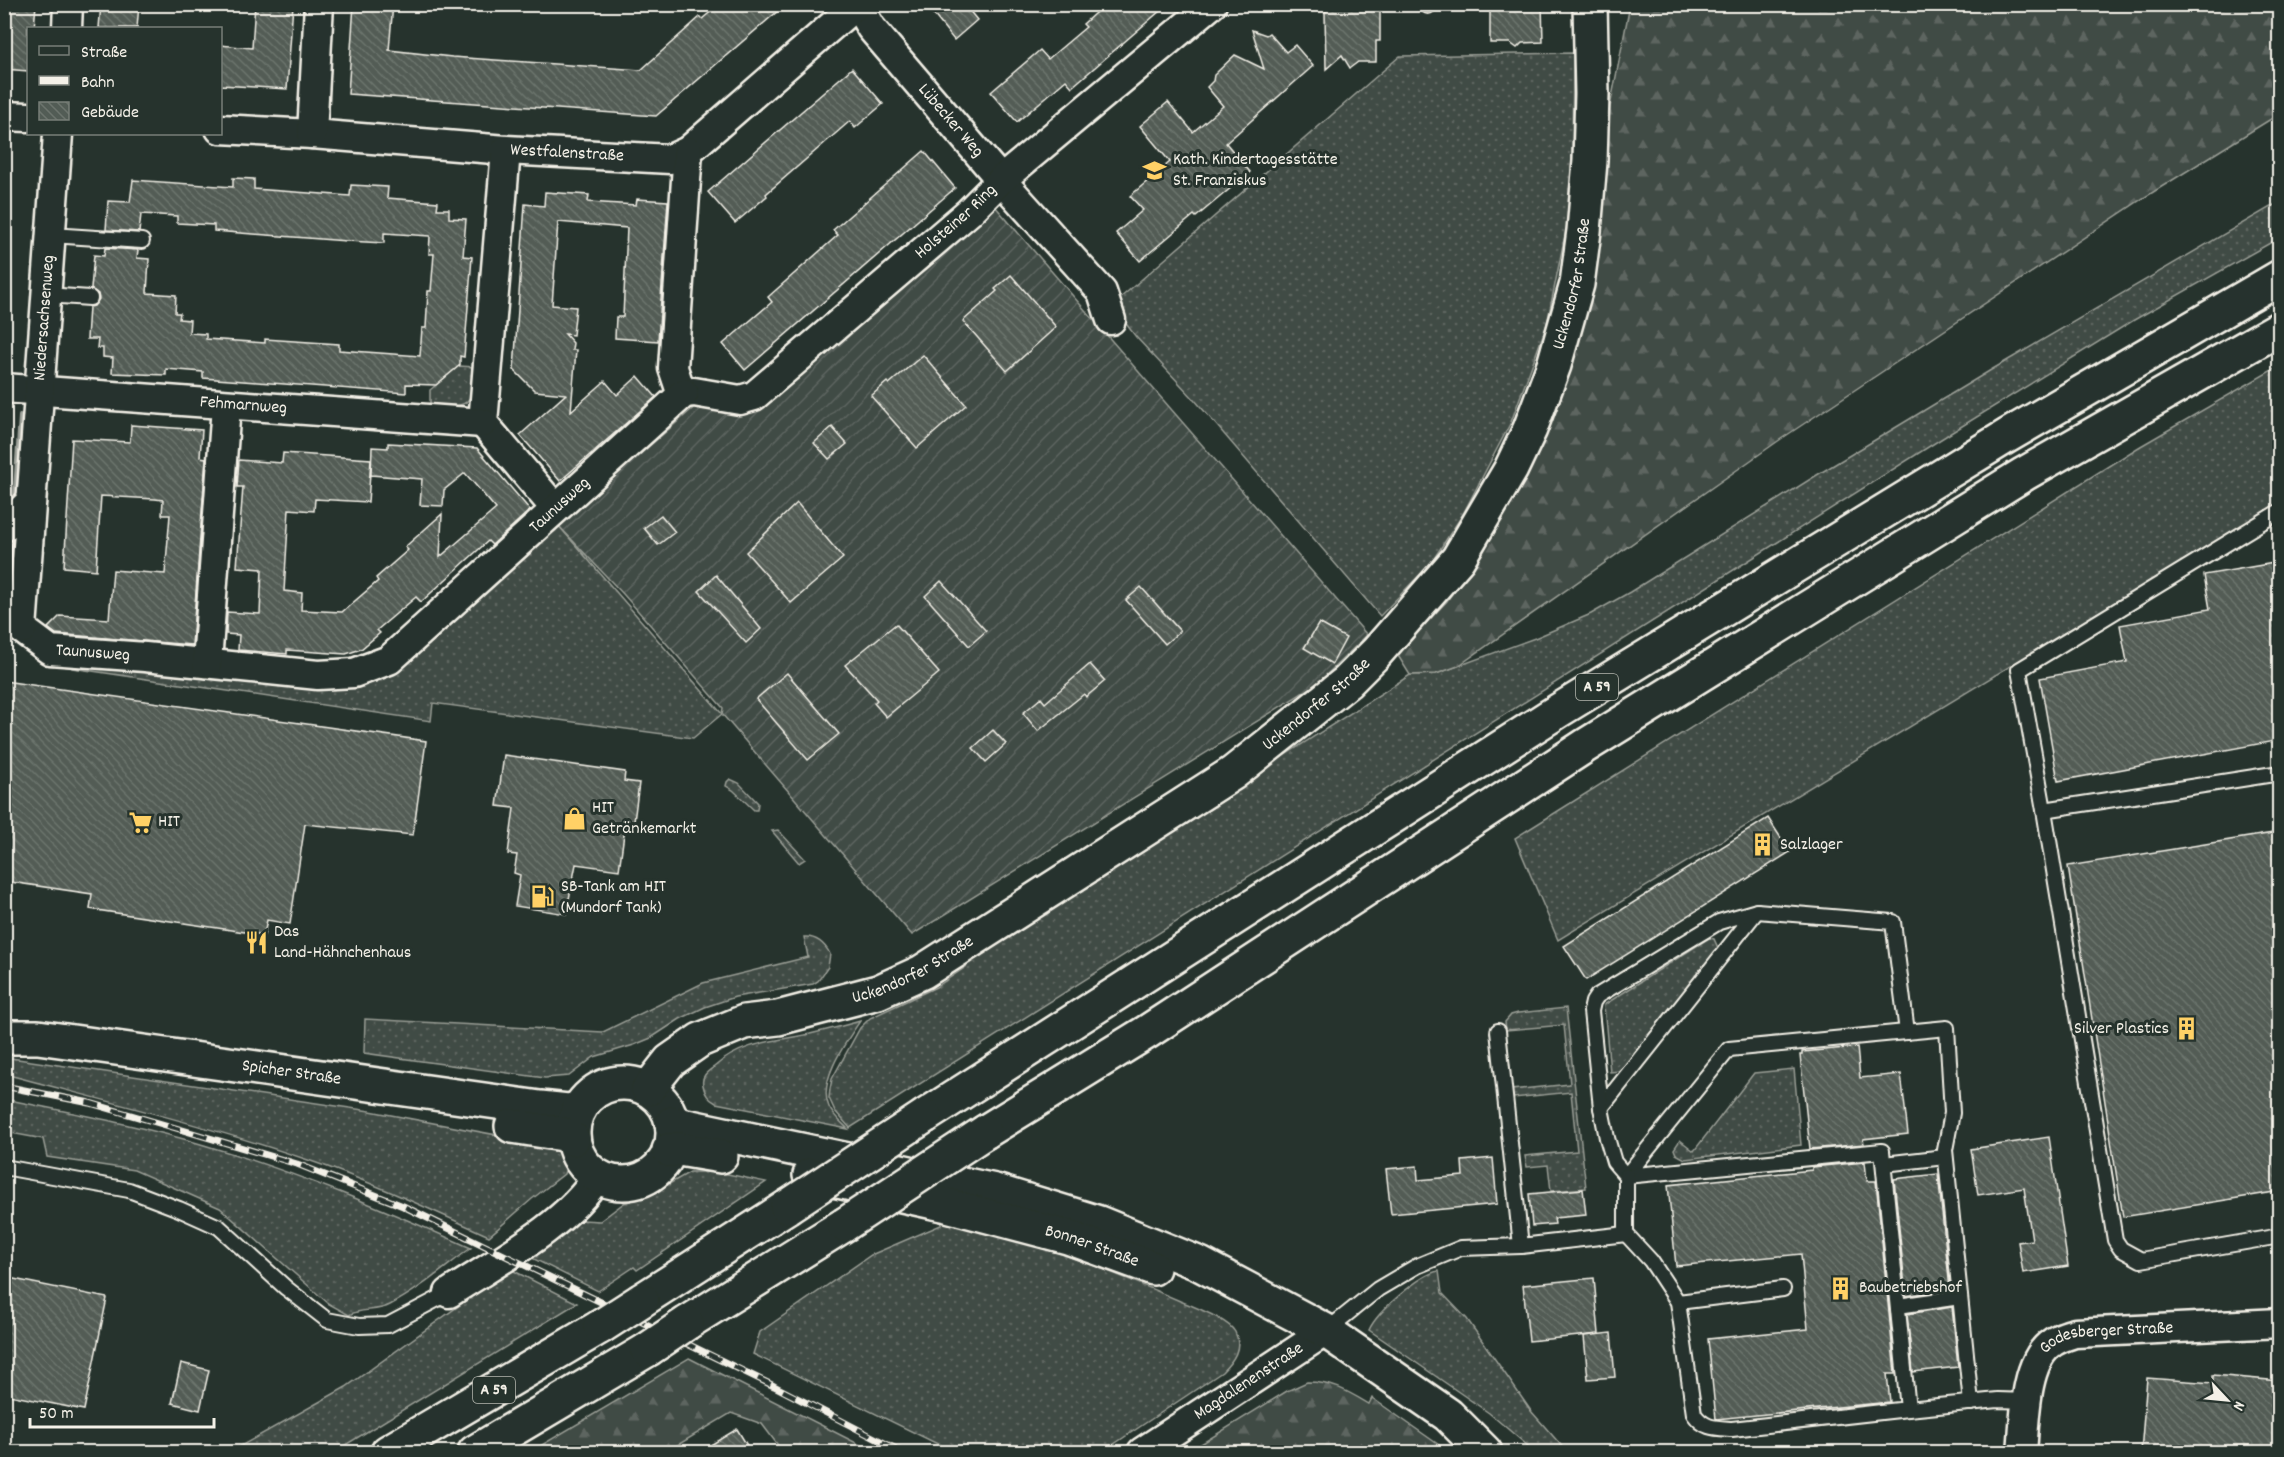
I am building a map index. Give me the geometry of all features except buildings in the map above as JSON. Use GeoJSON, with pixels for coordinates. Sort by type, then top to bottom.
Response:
{"type":"FeatureCollection","features":[{"type":"Feature","properties":{"kind":"main road","name":"Uckendorfer Straße"},"geometry":{"type":"LineString","coordinates":[[648,1089],[670,1061],[699,1040],[744,1022],[778,1018],[878,992],[921,972],[952,953],[1233,773],[1347,682],[1430,593],[1458,559],[1511,469],[1554,364],[1565,329],[1577,284],[1589,186],[1592,94],[1590,4]]}},
{"type":"Feature","properties":{"kind":"main road","name":"A 59"},"geometry":{"type":"LineString","coordinates":[[388,1452],[600,1327],[1558,711],[2007,436],[2280,277]]}},
{"type":"Feature","properties":{"kind":"main road","name":"A 59"},"geometry":{"type":"LineString","coordinates":[[475,1452],[647,1350],[985,1132],[1147,1032],[1585,746],[2024,474],[2280,328]]}},
{"type":"Feature","properties":{"kind":"main road","name":"Spicher Straße"},"geometry":{"type":"LineString","coordinates":[[4,1037],[38,1037],[568,1111],[576,1124],[563,1134],[36,1053],[4,1043]]}},
{"type":"Feature","properties":{"kind":"main road"},"geometry":{"type":"LineString","coordinates":[[615,1083],[637,1085],[648,1089],[664,1104],[670,1137],[656,1170],[640,1179],[622,1182],[598,1176],[581,1161],[576,1124],[593,1092],[615,1083]]}},
{"type":"Feature","properties":{"kind":"main road","name":"Bonner Straße"},"geometry":{"type":"LineString","coordinates":[[670,1137],[679,1149],[757,1163],[947,1205],[1068,1237],[1161,1271],[1317,1337],[1448,1415],[1485,1452]]}},
{"type":"Feature","properties":{"kind":"main road","name":"Bonner Straße"},"geometry":{"type":"LineString","coordinates":[[1317,1337],[1472,1452]]}},
{"type":"Feature","properties":{"kind":"street"},"geometry":{"type":"LineString","coordinates":[[66,27],[68,4]]}},
{"type":"Feature","properties":{"kind":"street"},"geometry":{"type":"LineString","coordinates":[[312,134],[319,4]]}},
{"type":"Feature","properties":{"kind":"street","name":"Holsteiner Ring"},"geometry":{"type":"LineString","coordinates":[[684,393],[694,392],[740,400],[754,396],[969,212],[1001,180],[1212,4]]}},
{"type":"Feature","properties":{"kind":"street","name":"Westfalenstraße"},"geometry":{"type":"LineString","coordinates":[[222,129],[506,150],[670,159],[688,151],[857,5]]}},
{"type":"Feature","properties":{"kind":"street","name":"Lübecker Weg"},"geometry":{"type":"LineString","coordinates":[[857,5],[871,28],[1001,180],[1102,292],[1111,320]]}},
{"type":"Feature","properties":{"kind":"street"},"geometry":{"type":"LineString","coordinates":[[4,116],[27,117]]}},
{"type":"Feature","properties":{"kind":"street","name":"Niedersachsenweg"},"geometry":{"type":"LineString","coordinates":[[13,627],[31,501],[58,135]]}},
{"type":"Feature","properties":{"kind":"street"},"geometry":{"type":"LineString","coordinates":[[506,150],[483,423],[555,508]]}},
{"type":"Feature","properties":{"kind":"street"},"geometry":{"type":"LineString","coordinates":[[684,393],[673,368],[688,151]]}},
{"type":"Feature","properties":{"kind":"street","name":"Fehmarnweg"},"geometry":{"type":"LineString","coordinates":[[4,388],[483,423]]}},
{"type":"Feature","properties":{"kind":"street","name":"Taunusweg"},"geometry":{"type":"LineString","coordinates":[[13,627],[50,650],[318,675],[354,673],[389,660],[684,393]]}},
{"type":"Feature","properties":{"kind":"street"},"geometry":{"type":"LineString","coordinates":[[207,663],[226,406]]}},
{"type":"Feature","properties":{"kind":"street"},"geometry":{"type":"LineString","coordinates":[[4,527],[31,501]]}},
{"type":"Feature","properties":{"kind":"street"},"geometry":{"type":"LineString","coordinates":[[449,1293],[536,1236],[573,1207],[598,1176]]}},
{"type":"Feature","properties":{"kind":"street","name":"Godesberger Straße"},"geometry":{"type":"LineString","coordinates":[[2022,1452],[2032,1377],[2041,1354],[2059,1338],[2075,1333],[2280,1323]]}},
{"type":"Feature","properties":{"kind":"street","name":"Magdalenenstraße"},"geometry":{"type":"LineString","coordinates":[[1142,1452],[1317,1337]]}},
{"type":"Feature","properties":{"kind":"lane"},"geometry":{"type":"LineString","coordinates":[[51,235],[142,242]]}},
{"type":"Feature","properties":{"kind":"lane"},"geometry":{"type":"LineString","coordinates":[[46,295],[90,298]]}},
{"type":"Feature","properties":{"kind":"lane"},"geometry":{"type":"LineString","coordinates":[[2280,511],[2019,670],[2115,1240],[2121,1250],[2141,1260],[2280,1236]]}},
{"type":"Feature","properties":{"kind":"lane"},"geometry":{"type":"LineString","coordinates":[[2044,810],[2280,773]]}},
{"type":"Feature","properties":{"kind":"lane"},"geometry":{"type":"LineString","coordinates":[[1601,1108],[1757,911]]}},
{"type":"Feature","properties":{"kind":"lane"},"geometry":{"type":"LineString","coordinates":[[1626,1176],[1614,1162],[1601,1108],[1591,1011],[1593,1002],[1597,996],[1719,922],[1757,911],[1893,922],[1907,1032]]}},
{"type":"Feature","properties":{"kind":"lane"},"geometry":{"type":"LineString","coordinates":[[1971,1403],[1945,1156],[1952,1113],[1947,1028],[1730,1049],[1626,1176],[1626,1234],[1651,1261],[1678,1302],[1694,1414],[1699,1422],[1711,1428],[1732,1429],[1908,1409],[1971,1403],[1998,1400],[2027,1401]]}},
{"type":"Feature","properties":{"kind":"lane"},"geometry":{"type":"LineString","coordinates":[[1498,1031],[1521,1245]]}},
{"type":"Feature","properties":{"kind":"lane"},"geometry":{"type":"LineString","coordinates":[[1626,1176],[1882,1151],[1908,1409]]}},
{"type":"Feature","properties":{"kind":"lane"},"geometry":{"type":"LineString","coordinates":[[1884,1164],[1945,1156]]}},
{"type":"Feature","properties":{"kind":"lane"},"geometry":{"type":"LineString","coordinates":[[4,1167],[129,1190],[219,1227],[286,1288],[327,1320],[358,1326],[388,1325],[449,1293]]}},
{"type":"Feature","properties":{"kind":"lane"},"geometry":{"type":"LineString","coordinates":[[1317,1337],[1378,1289],[1417,1266],[1461,1248],[1521,1245],[1626,1234]]}},
{"type":"Feature","properties":{"kind":"lane"},"geometry":{"type":"LineString","coordinates":[[1678,1302],[1783,1289]]}},
{"type":"Feature","properties":{"kind":"lane"},"geometry":{"type":"LineString","coordinates":[[1898,1306],[1960,1297]]}},
{"type":"Feature","properties":{"kind":"green space"},"geometry":{"type":"Polygon","coordinates":[[[1630,5],[2279,5],[2279,114],[2142,199],[1781,439],[1458,666],[1436,674],[1410,675],[1397,654],[1447,601],[1481,551],[1567,378],[1594,277],[1602,217],[1610,107],[1630,5]]]}},
{"type":"Feature","properties":{"kind":"green space"},"geometry":{"type":"Polygon","coordinates":[[[1573,53],[1572,160],[1567,225],[1547,324],[1511,422],[1463,514],[1431,563],[1380,616],[1194,399],[1136,337],[1112,305],[1400,56],[1573,53]]]}},
{"type":"Feature","properties":{"kind":"green space"},"geometry":{"type":"Polygon","coordinates":[[[2279,202],[2279,238],[2134,320],[1941,439],[850,1128],[835,1111],[829,1098],[832,1079],[860,1028],[870,1018],[936,987],[967,966],[968,958],[1410,675],[1436,674],[1535,638],[1591,614],[1991,370],[2279,202]]]}},
{"type":"Feature","properties":{"kind":"green space"},"geometry":{"type":"Polygon","coordinates":[[[994,205],[1367,635],[1317,684],[912,935],[722,714],[723,708],[624,595],[558,525],[698,404],[753,412],[994,205]]]}},
{"type":"Feature","properties":{"kind":"green space"},"geometry":{"type":"Polygon","coordinates":[[[459,366],[475,367],[470,398],[461,405],[430,406],[430,390],[459,366]]]}},
{"type":"Feature","properties":{"kind":"green space"},"geometry":{"type":"Polygon","coordinates":[[[2279,366],[2279,503],[1558,940],[1515,838],[2139,447],[2279,366]]]}},
{"type":"Feature","properties":{"kind":"green space"},"geometry":{"type":"Polygon","coordinates":[[[558,525],[722,714],[693,738],[433,703],[431,721],[72,668],[63,661],[376,682],[558,525]]]}},
{"type":"Feature","properties":{"kind":"green space"},"geometry":{"type":"Polygon","coordinates":[[[730,779],[739,783],[758,803],[757,810],[754,810],[726,786],[730,779]]]}},
{"type":"Feature","properties":{"kind":"green space"},"geometry":{"type":"Polygon","coordinates":[[[778,830],[805,859],[799,863],[772,831],[778,830]]]}},
{"type":"Feature","properties":{"kind":"green space"},"geometry":{"type":"Polygon","coordinates":[[[804,937],[820,941],[830,954],[828,967],[813,984],[735,997],[705,1007],[680,1019],[651,1038],[594,1057],[569,1076],[545,1078],[364,1053],[365,1019],[603,1032],[703,983],[808,957],[804,937]]]}},
{"type":"Feature","properties":{"kind":"green space"},"geometry":{"type":"Polygon","coordinates":[[[1709,938],[1714,939],[1718,948],[1620,1071],[1610,1072],[1604,1005],[1709,938]]]}},
{"type":"Feature","properties":{"kind":"green space"},"geometry":{"type":"Polygon","coordinates":[[[1566,1008],[1586,1188],[1551,1191],[1548,1165],[1527,1167],[1525,1156],[1577,1151],[1571,1092],[1513,1098],[1511,1090],[1570,1084],[1564,1025],[1506,1030],[1505,1022],[1511,1015],[1518,1013],[1566,1008]]]}},
{"type":"Feature","properties":{"kind":"green space"},"geometry":{"type":"Polygon","coordinates":[[[860,1021],[835,1062],[827,1086],[826,1097],[829,1107],[848,1129],[716,1103],[706,1094],[703,1082],[705,1074],[736,1052],[759,1044],[860,1021]]]}},
{"type":"Feature","properties":{"kind":"green space"},"geometry":{"type":"Polygon","coordinates":[[[4,1057],[370,1111],[544,1144],[562,1155],[565,1163],[564,1174],[489,1236],[377,1186],[308,1160],[195,1125],[5,1074],[4,1057]]]}},
{"type":"Feature","properties":{"kind":"green space"},"geometry":{"type":"Polygon","coordinates":[[[1794,1069],[1801,1145],[1685,1159],[1676,1154],[1674,1149],[1680,1140],[1694,1151],[1754,1073],[1794,1069]]]}},
{"type":"Feature","properties":{"kind":"green space"},"geometry":{"type":"Polygon","coordinates":[[[5,1099],[154,1131],[204,1145],[339,1192],[471,1248],[401,1299],[380,1309],[358,1311],[349,1315],[329,1304],[220,1208],[134,1170],[47,1157],[43,1139],[5,1132],[5,1099]]]}},
{"type":"Feature","properties":{"kind":"green space"},"geometry":{"type":"Polygon","coordinates":[[[690,1172],[718,1172],[766,1182],[637,1270],[634,1267],[598,1291],[528,1256],[582,1220],[600,1221],[624,1203],[655,1192],[690,1172]]]}},
{"type":"Feature","properties":{"kind":"green space"},"geometry":{"type":"Polygon","coordinates":[[[943,1218],[1063,1255],[1202,1310],[1226,1323],[1235,1332],[1238,1343],[1236,1354],[1222,1372],[1102,1452],[954,1452],[753,1354],[760,1332],[871,1255],[941,1225],[943,1218]]]}},
{"type":"Feature","properties":{"kind":"green space"},"geometry":{"type":"Polygon","coordinates":[[[510,1269],[577,1303],[334,1452],[230,1452],[346,1387],[510,1269]]]}},
{"type":"Feature","properties":{"kind":"green space"},"geometry":{"type":"Polygon","coordinates":[[[1439,1271],[1442,1293],[1467,1319],[1531,1411],[1567,1452],[1535,1452],[1489,1413],[1369,1330],[1400,1295],[1421,1279],[1439,1271]]]}},
{"type":"Feature","properties":{"kind":"green space"},"geometry":{"type":"Polygon","coordinates":[[[689,1358],[874,1452],[783,1452],[762,1424],[731,1413],[666,1452],[530,1452],[689,1358]]]}},
{"type":"Feature","properties":{"kind":"green space"},"geometry":{"type":"Polygon","coordinates":[[[1307,1382],[1316,1382],[1347,1391],[1369,1404],[1372,1398],[1449,1452],[1188,1452],[1287,1391],[1307,1382]]]}},
{"type":"Feature","properties":{"kind":"waterway"},"geometry":{"type":"LineString","coordinates":[[16,505],[22,417]]}},
{"type":"Feature","properties":{"kind":"waterway"},"geometry":{"type":"LineString","coordinates":[[4,558],[11,552],[12,547]]}},
{"type":"Feature","properties":{"kind":"railway"},"geometry":{"type":"LineString","coordinates":[[4,1086],[90,1103],[297,1164],[403,1206],[774,1386],[902,1452]]}},
{"type":"Feature","properties":{"kind":"place","name":"Kath. Kindertagesstätte St. Franziskus"},"geometry":{"type":"Point","coordinates":[1155,170]}},
{"type":"Feature","properties":{"kind":"place","name":"HIT Getränkemarkt"},"geometry":{"type":"Point","coordinates":[574,818]}},
{"type":"Feature","properties":{"kind":"place","name":"HIT"},"geometry":{"type":"Point","coordinates":[140,822]}},
{"type":"Feature","properties":{"kind":"place","name":"Salzlager"},"geometry":{"type":"Point","coordinates":[1762,845]}},
{"type":"Feature","properties":{"kind":"place","name":"SB-Tank am HIT (Mundorf Tank)"},"geometry":{"type":"Point","coordinates":[543,897]}},
{"type":"Feature","properties":{"kind":"place","name":"Das Land-Hähnchenhaus"},"geometry":{"type":"Point","coordinates":[256,942]}},
{"type":"Feature","properties":{"kind":"place","name":"Silver Plastics"},"geometry":{"type":"Point","coordinates":[2187,1029]}},
{"type":"Feature","properties":{"kind":"place","name":"Baubetriebshof"},"geometry":{"type":"Point","coordinates":[1841,1288]}}]}
